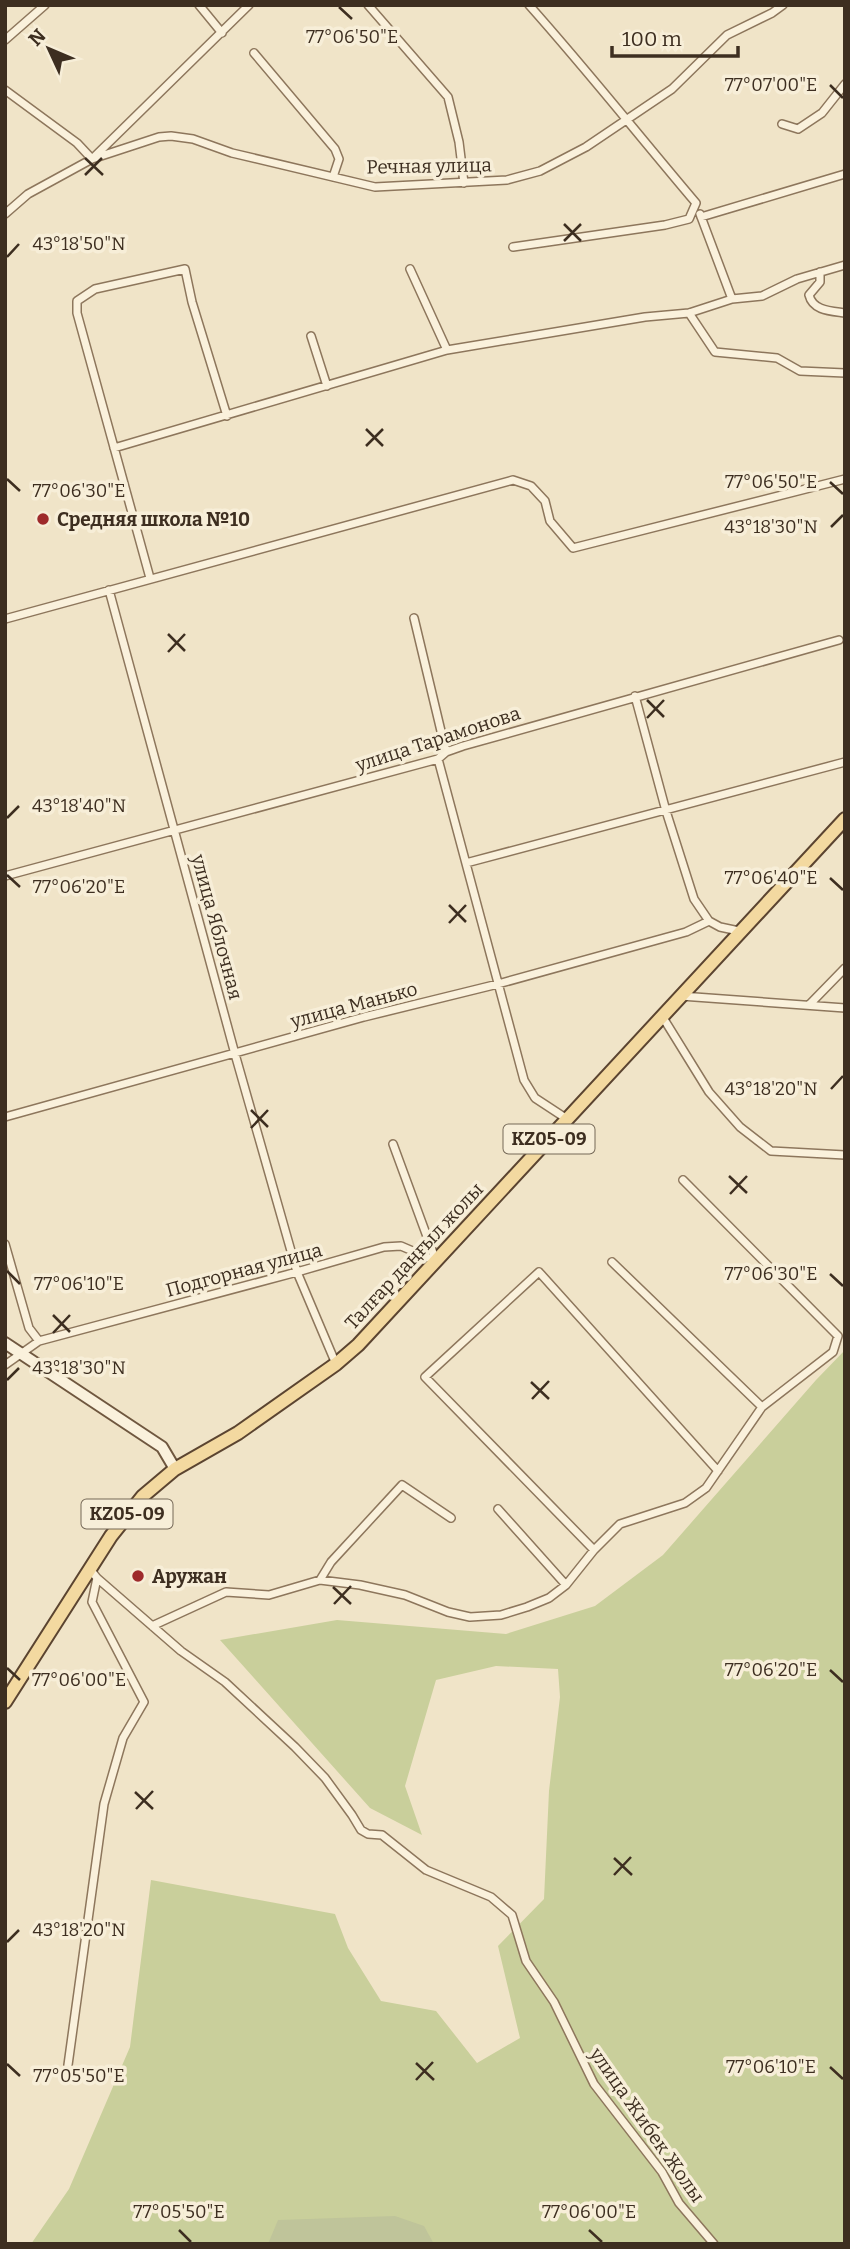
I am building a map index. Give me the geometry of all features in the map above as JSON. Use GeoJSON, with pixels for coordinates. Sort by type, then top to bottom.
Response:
{"type":"FeatureCollection","features":[{"type":"Feature","properties":{"kind":"main road","name":"Талғар даңғыл жолы"},"geometry":{"type":"LineString","coordinates":[[5,1702],[94,1574],[129,1512],[143,1496],[175,1469],[238,1433],[336,1364],[358,1345],[845,819]]}},
{"type":"Feature","properties":{"kind":"street"},"geometry":{"type":"LineString","coordinates":[[5,40],[45,5]]}},
{"type":"Feature","properties":{"kind":"street"},"geometry":{"type":"LineString","coordinates":[[199,5],[222,33]]}},
{"type":"Feature","properties":{"kind":"street"},"geometry":{"type":"LineString","coordinates":[[5,90],[77,143],[92,159],[249,5]]}},
{"type":"Feature","properties":{"kind":"street"},"geometry":{"type":"LineString","coordinates":[[368,5],[448,97],[459,142],[464,183]]}},
{"type":"Feature","properties":{"kind":"street"},"geometry":{"type":"LineString","coordinates":[[529,5],[696,203],[732,299]]}},
{"type":"Feature","properties":{"kind":"street","name":"Речная улица"},"geometry":{"type":"LineString","coordinates":[[5,214],[28,194],[92,159],[159,137],[183,136],[232,153],[375,187],[508,180],[540,171],[586,147],[672,89],[727,35],[783,5]]}},
{"type":"Feature","properties":{"kind":"street"},"geometry":{"type":"LineString","coordinates":[[254,53],[335,149],[339,159],[333,177]]}},
{"type":"Feature","properties":{"kind":"street"},"geometry":{"type":"LineString","coordinates":[[782,124],[798,129],[822,113],[845,84]]}},
{"type":"Feature","properties":{"kind":"street"},"geometry":{"type":"LineString","coordinates":[[701,218],[845,174]]}},
{"type":"Feature","properties":{"kind":"street"},"geometry":{"type":"LineString","coordinates":[[513,247],[665,225],[689,219],[696,203]]}},
{"type":"Feature","properties":{"kind":"street"},"geometry":{"type":"LineString","coordinates":[[114,448],[447,350],[645,317],[689,313],[732,299],[762,296],[797,279],[845,265]]}},
{"type":"Feature","properties":{"kind":"street"},"geometry":{"type":"LineString","coordinates":[[150,578],[77,313],[77,301],[95,289],[185,269],[192,302],[227,416]]}},
{"type":"Feature","properties":{"kind":"street"},"geometry":{"type":"LineString","coordinates":[[410,269],[447,350]]}},
{"type":"Feature","properties":{"kind":"street"},"geometry":{"type":"LineString","coordinates":[[820,272],[820,282],[808,295],[810,301],[820,309],[845,313]]}},
{"type":"Feature","properties":{"kind":"street"},"geometry":{"type":"LineString","coordinates":[[689,313],[715,352],[777,358],[800,371],[845,373]]}},
{"type":"Feature","properties":{"kind":"street"},"geometry":{"type":"LineString","coordinates":[[311,336],[327,386]]}},
{"type":"Feature","properties":{"kind":"street"},"geometry":{"type":"LineString","coordinates":[[5,619],[513,480],[531,486],[545,501],[550,521],[573,548],[845,479]]}},
{"type":"Feature","properties":{"kind":"street","name":"улица Яблочная"},"geometry":{"type":"LineString","coordinates":[[109,590],[297,1272],[336,1364]]}},
{"type":"Feature","properties":{"kind":"street"},"geometry":{"type":"LineString","coordinates":[[414,618],[446,752]]}},
{"type":"Feature","properties":{"kind":"street","name":"улица Тарамонова"},"geometry":{"type":"LineString","coordinates":[[5,876],[438,759],[446,752],[839,640]]}},
{"type":"Feature","properties":{"kind":"street"},"geometry":{"type":"LineString","coordinates":[[635,696],[666,811],[694,899],[709,921],[720,927],[739,931]]}},
{"type":"Feature","properties":{"kind":"street"},"geometry":{"type":"LineString","coordinates":[[438,759],[529,1091],[543,1105],[567,1119]]}},
{"type":"Feature","properties":{"kind":"street"},"geometry":{"type":"LineString","coordinates":[[466,863],[845,762]]}},
{"type":"Feature","properties":{"kind":"street","name":"улица Манько"},"geometry":{"type":"LineString","coordinates":[[5,1117],[364,1017],[498,984],[686,932],[709,921]]}},
{"type":"Feature","properties":{"kind":"street"},"geometry":{"type":"LineString","coordinates":[[809,1005],[845,968]]}},
{"type":"Feature","properties":{"kind":"street"},"geometry":{"type":"LineString","coordinates":[[680,996],[845,1008]]}},
{"type":"Feature","properties":{"kind":"street"},"geometry":{"type":"LineString","coordinates":[[662,1016],[709,1092],[740,1127],[771,1151],[845,1155]]}},
{"type":"Feature","properties":{"kind":"street"},"geometry":{"type":"LineString","coordinates":[[393,1144],[436,1261]]}},
{"type":"Feature","properties":{"kind":"street"},"geometry":{"type":"LineString","coordinates":[[152,1626],[226,1592],[269,1595],[320,1580],[394,1593],[447,1612],[470,1617],[501,1615],[549,1598],[566,1585],[594,1550],[620,1524],[685,1503],[705,1488],[762,1407],[833,1352],[838,1336],[683,1181]]}},
{"type":"Feature","properties":{"kind":"street"},"geometry":{"type":"LineString","coordinates":[[5,1244],[29,1328],[40,1341]]}},
{"type":"Feature","properties":{"kind":"street","name":"Подгорная улица"},"geometry":{"type":"LineString","coordinates":[[5,1366],[40,1341],[393,1246],[436,1261]]}},
{"type":"Feature","properties":{"kind":"street"},"geometry":{"type":"LineString","coordinates":[[612,1262],[762,1407]]}},
{"type":"Feature","properties":{"kind":"street"},"geometry":{"type":"LineString","coordinates":[[594,1550],[425,1377],[539,1272],[718,1471]]}},
{"type":"Feature","properties":{"kind":"street"},"geometry":{"type":"LineString","coordinates":[[5,1343],[162,1447],[175,1469]]}},
{"type":"Feature","properties":{"kind":"street"},"geometry":{"type":"LineString","coordinates":[[320,1580],[331,1562],[402,1485],[451,1518]]}},
{"type":"Feature","properties":{"kind":"street"},"geometry":{"type":"LineString","coordinates":[[498,1509],[566,1585]]}},
{"type":"Feature","properties":{"kind":"street"},"geometry":{"type":"LineString","coordinates":[[68,2065],[104,1804],[123,1738],[144,1702],[92,1602],[94,1574]]}},
{"type":"Feature","properties":{"kind":"street","name":"улица Жибек Жолы"},"geometry":{"type":"LineString","coordinates":[[94,1574],[181,1651],[225,1682],[295,1747],[325,1778],[361,1830],[368,1834],[382,1835],[426,1870],[491,1897],[512,1915],[526,1961],[554,2002],[594,2084],[662,2172],[679,2203],[714,2244]]}},
{"type":"Feature","properties":{"kind":"green space"},"geometry":{"type":"Polygon","coordinates":[[[845,1350],[845,2244],[31,2244],[69,2189],[130,2047],[151,1880],[335,1914],[348,1948],[381,2001],[436,2011],[477,2063],[520,2038],[498,1946],[544,1899],[549,1791],[560,1697],[558,1669],[496,1666],[436,1680],[405,1786],[422,1835],[370,1808],[220,1640],[337,1620],[506,1634],[595,1606],[663,1555],[845,1350]]]}},
{"type":"Feature","properties":{"kind":"green space"},"geometry":{"type":"Polygon","coordinates":[[[395,2216],[424,2226],[434,2244],[268,2244],[278,2220],[395,2216]]]}},
{"type":"Feature","properties":{"kind":"place","name":"Средняя школа №10"},"geometry":{"type":"Point","coordinates":[43,519]}},
{"type":"Feature","properties":{"kind":"place","name":"Аружан"},"geometry":{"type":"Point","coordinates":[138,1576]}}]}
